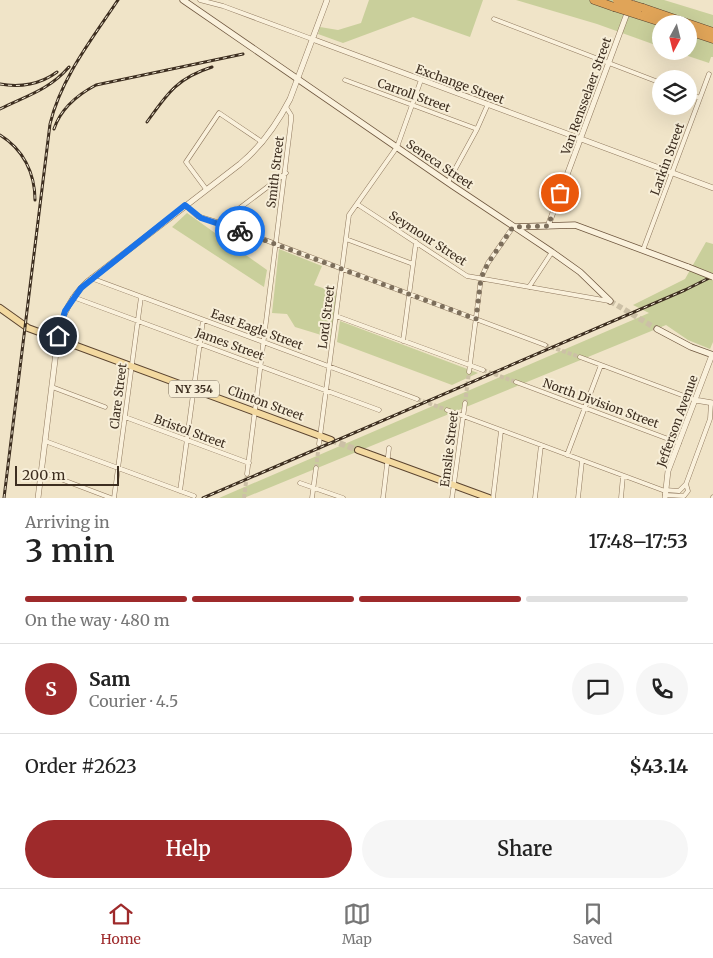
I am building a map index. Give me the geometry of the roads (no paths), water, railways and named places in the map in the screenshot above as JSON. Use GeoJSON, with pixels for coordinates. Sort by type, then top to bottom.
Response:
{"type":"FeatureCollection","features":[{"type":"Feature","properties":{"kind":"highway"},"geometry":{"type":"LineString","coordinates":[[594,0],[615,3],[713,32]]}},
{"type":"Feature","properties":{"kind":"highway"},"geometry":{"type":"LineString","coordinates":[[641,12],[652,17]]}},
{"type":"Feature","properties":{"kind":"highway"},"geometry":{"type":"LineString","coordinates":[[698,34],[713,39]]}},
{"type":"Feature","properties":{"kind":"main road","name":"Seneca Street"},"geometry":{"type":"LineString","coordinates":[[183,0],[552,252],[580,272],[610,301]]}},
{"type":"Feature","properties":{"kind":"main road"},"geometry":{"type":"LineString","coordinates":[[513,227],[575,225],[713,277]]}},
{"type":"Feature","properties":{"kind":"main road","name":"Clinton Street"},"geometry":{"type":"LineString","coordinates":[[0,308],[28,328],[330,440]]}},
{"type":"Feature","properties":{"kind":"main road"},"geometry":{"type":"LineString","coordinates":[[657,329],[691,347],[713,354]]}},
{"type":"Feature","properties":{"kind":"main road"},"geometry":{"type":"LineString","coordinates":[[358,450],[489,498]]}},
{"type":"Feature","properties":{"kind":"street","name":"Exchange Street"},"geometry":{"type":"LineString","coordinates":[[200,0],[223,6],[713,188]]}},
{"type":"Feature","properties":{"kind":"street"},"geometry":{"type":"LineString","coordinates":[[38,498],[58,338],[62,319],[73,297],[91,278],[252,154],[273,128],[286,107],[327,0]]}},
{"type":"Feature","properties":{"kind":"street","name":"Van Rensselaer Street"},"geometry":{"type":"LineString","coordinates":[[548,226],[632,0]]}},
{"type":"Feature","properties":{"kind":"street"},"geometry":{"type":"LineString","coordinates":[[494,19],[652,80]]}},
{"type":"Feature","properties":{"kind":"street","name":"Larkin Street"},"geometry":{"type":"LineString","coordinates":[[643,250],[709,74]]}},
{"type":"Feature","properties":{"kind":"street","name":"Carroll Street"},"geometry":{"type":"LineString","coordinates":[[345,80],[477,129]]}},
{"type":"Feature","properties":{"kind":"street","name":"Lord Street"},"geometry":{"type":"LineString","coordinates":[[320,444],[349,215],[397,147],[421,80]]}},
{"type":"Feature","properties":{"kind":"street"},"geometry":{"type":"LineString","coordinates":[[448,182],[477,129],[488,104]]}},
{"type":"Feature","properties":{"kind":"street","name":"Smith Street"},"geometry":{"type":"LineString","coordinates":[[247,474],[292,121],[286,107]]}},
{"type":"Feature","properties":{"kind":"street"},"geometry":{"type":"LineString","coordinates":[[206,189],[186,162],[219,113],[262,142]]}},
{"type":"Feature","properties":{"kind":"street"},"geometry":{"type":"LineString","coordinates":[[220,223],[286,173]]}},
{"type":"Feature","properties":{"kind":"street","name":"Seymour Street"},"geometry":{"type":"LineString","coordinates":[[357,204],[467,276],[610,301]]}},
{"type":"Feature","properties":{"kind":"street"},"geometry":{"type":"LineString","coordinates":[[185,205],[197,216],[545,344]]}},
{"type":"Feature","properties":{"kind":"street"},"geometry":{"type":"LineString","coordinates":[[469,372],[481,278],[488,263],[513,227]]}},
{"type":"Feature","properties":{"kind":"street"},"geometry":{"type":"LineString","coordinates":[[346,239],[413,264]]}},
{"type":"Feature","properties":{"kind":"street"},"geometry":{"type":"LineString","coordinates":[[402,340],[416,242]]}},
{"type":"Feature","properties":{"kind":"street"},"geometry":{"type":"LineString","coordinates":[[529,287],[552,252]]}},
{"type":"Feature","properties":{"kind":"street","name":"East Eagle Street"},"geometry":{"type":"LineString","coordinates":[[91,278],[417,399]]}},
{"type":"Feature","properties":{"kind":"street","name":"James Street"},"geometry":{"type":"LineString","coordinates":[[73,297],[379,410]]}},
{"type":"Feature","properties":{"kind":"street","name":"Clare Street"},"geometry":{"type":"LineString","coordinates":[[113,498],[141,297]]}},
{"type":"Feature","properties":{"kind":"street"},"geometry":{"type":"LineString","coordinates":[[336,316],[482,370]]}},
{"type":"Feature","properties":{"kind":"street"},"geometry":{"type":"LineString","coordinates":[[180,491],[203,320]]}},
{"type":"Feature","properties":{"kind":"street","name":"Jefferson Avenue"},"geometry":{"type":"LineString","coordinates":[[665,494],[668,473],[713,354]]}},
{"type":"Feature","properties":{"kind":"street"},"geometry":{"type":"LineString","coordinates":[[447,410],[582,460],[665,494],[679,491],[686,484],[710,419],[712,403],[695,400],[580,357]]}},
{"type":"Feature","properties":{"kind":"street"},"geometry":{"type":"LineString","coordinates":[[567,455],[601,365]]}},
{"type":"Feature","properties":{"kind":"street","name":"North Division Street"},"geometry":{"type":"LineString","coordinates":[[516,382],[679,443]]}},
{"type":"Feature","properties":{"kind":"street"},"geometry":{"type":"LineString","coordinates":[[52,387],[105,407]]}},
{"type":"Feature","properties":{"kind":"street","name":"Emslie Street"},"geometry":{"type":"LineString","coordinates":[[452,498],[465,403]]}},
{"type":"Feature","properties":{"kind":"street","name":"Bristol Street"},"geometry":{"type":"LineString","coordinates":[[125,417],[249,463]]}},
{"type":"Feature","properties":{"kind":"street"},"geometry":{"type":"LineString","coordinates":[[493,498],[502,430]]}},
{"type":"Feature","properties":{"kind":"street"},"geometry":{"type":"LineString","coordinates":[[45,441],[194,496]]}},
{"type":"Feature","properties":{"kind":"street"},"geometry":{"type":"LineString","coordinates":[[535,498],[541,445]]}},
{"type":"Feature","properties":{"kind":"street"},"geometry":{"type":"LineString","coordinates":[[383,498],[389,448]]}},
{"type":"Feature","properties":{"kind":"street"},"geometry":{"type":"LineString","coordinates":[[578,498],[582,460]]}},
{"type":"Feature","properties":{"kind":"street"},"geometry":{"type":"LineString","coordinates":[[312,498],[316,468]]}},
{"type":"Feature","properties":{"kind":"street"},"geometry":{"type":"LineString","coordinates":[[42,472],[113,498]]}},
{"type":"Feature","properties":{"kind":"street"},"geometry":{"type":"LineString","coordinates":[[621,498],[623,476]]}},
{"type":"Feature","properties":{"kind":"street"},"geometry":{"type":"LineString","coordinates":[[300,483],[343,498]]}},
{"type":"Feature","properties":{"kind":"tunnel"},"geometry":{"type":"LineString","coordinates":[[610,301],[657,329]]}},
{"type":"Feature","properties":{"kind":"tunnel"},"geometry":{"type":"LineString","coordinates":[[545,345],[580,357]]}},
{"type":"Feature","properties":{"kind":"tunnel"},"geometry":{"type":"LineString","coordinates":[[483,370],[516,382]]}},
{"type":"Feature","properties":{"kind":"tunnel"},"geometry":{"type":"LineString","coordinates":[[465,403],[469,372]]}},
{"type":"Feature","properties":{"kind":"tunnel"},"geometry":{"type":"LineString","coordinates":[[417,399],[447,410]]}},
{"type":"Feature","properties":{"kind":"tunnel"},"geometry":{"type":"LineString","coordinates":[[331,440],[358,450]]}},
{"type":"Feature","properties":{"kind":"tunnel"},"geometry":{"type":"LineString","coordinates":[[316,468],[319,444]]}},
{"type":"Feature","properties":{"kind":"tunnel"},"geometry":{"type":"LineString","coordinates":[[244,498],[247,474]]}},
{"type":"Feature","properties":{"kind":"railway"},"geometry":{"type":"LineString","coordinates":[[4,498],[50,124],[69,75],[118,0]]}},
{"type":"Feature","properties":{"kind":"railway"},"geometry":{"type":"LineString","coordinates":[[54,129],[65,108],[82,93],[96,85],[243,54]]}},
{"type":"Feature","properties":{"kind":"railway"},"geometry":{"type":"LineString","coordinates":[[0,109],[45,87],[69,67]]}},
{"type":"Feature","properties":{"kind":"railway"},"geometry":{"type":"LineString","coordinates":[[147,122],[167,95],[181,82],[200,71],[212,67]]}},
{"type":"Feature","properties":{"kind":"railway"},"geometry":{"type":"LineString","coordinates":[[0,84],[15,86],[30,84],[44,80],[57,72]]}},
{"type":"Feature","properties":{"kind":"railway"},"geometry":{"type":"LineString","coordinates":[[0,135],[15,147],[26,163],[33,180],[35,200]]}},
{"type":"Feature","properties":{"kind":"railway"},"geometry":{"type":"LineString","coordinates":[[203,498],[685,290],[713,276]]}}]}
